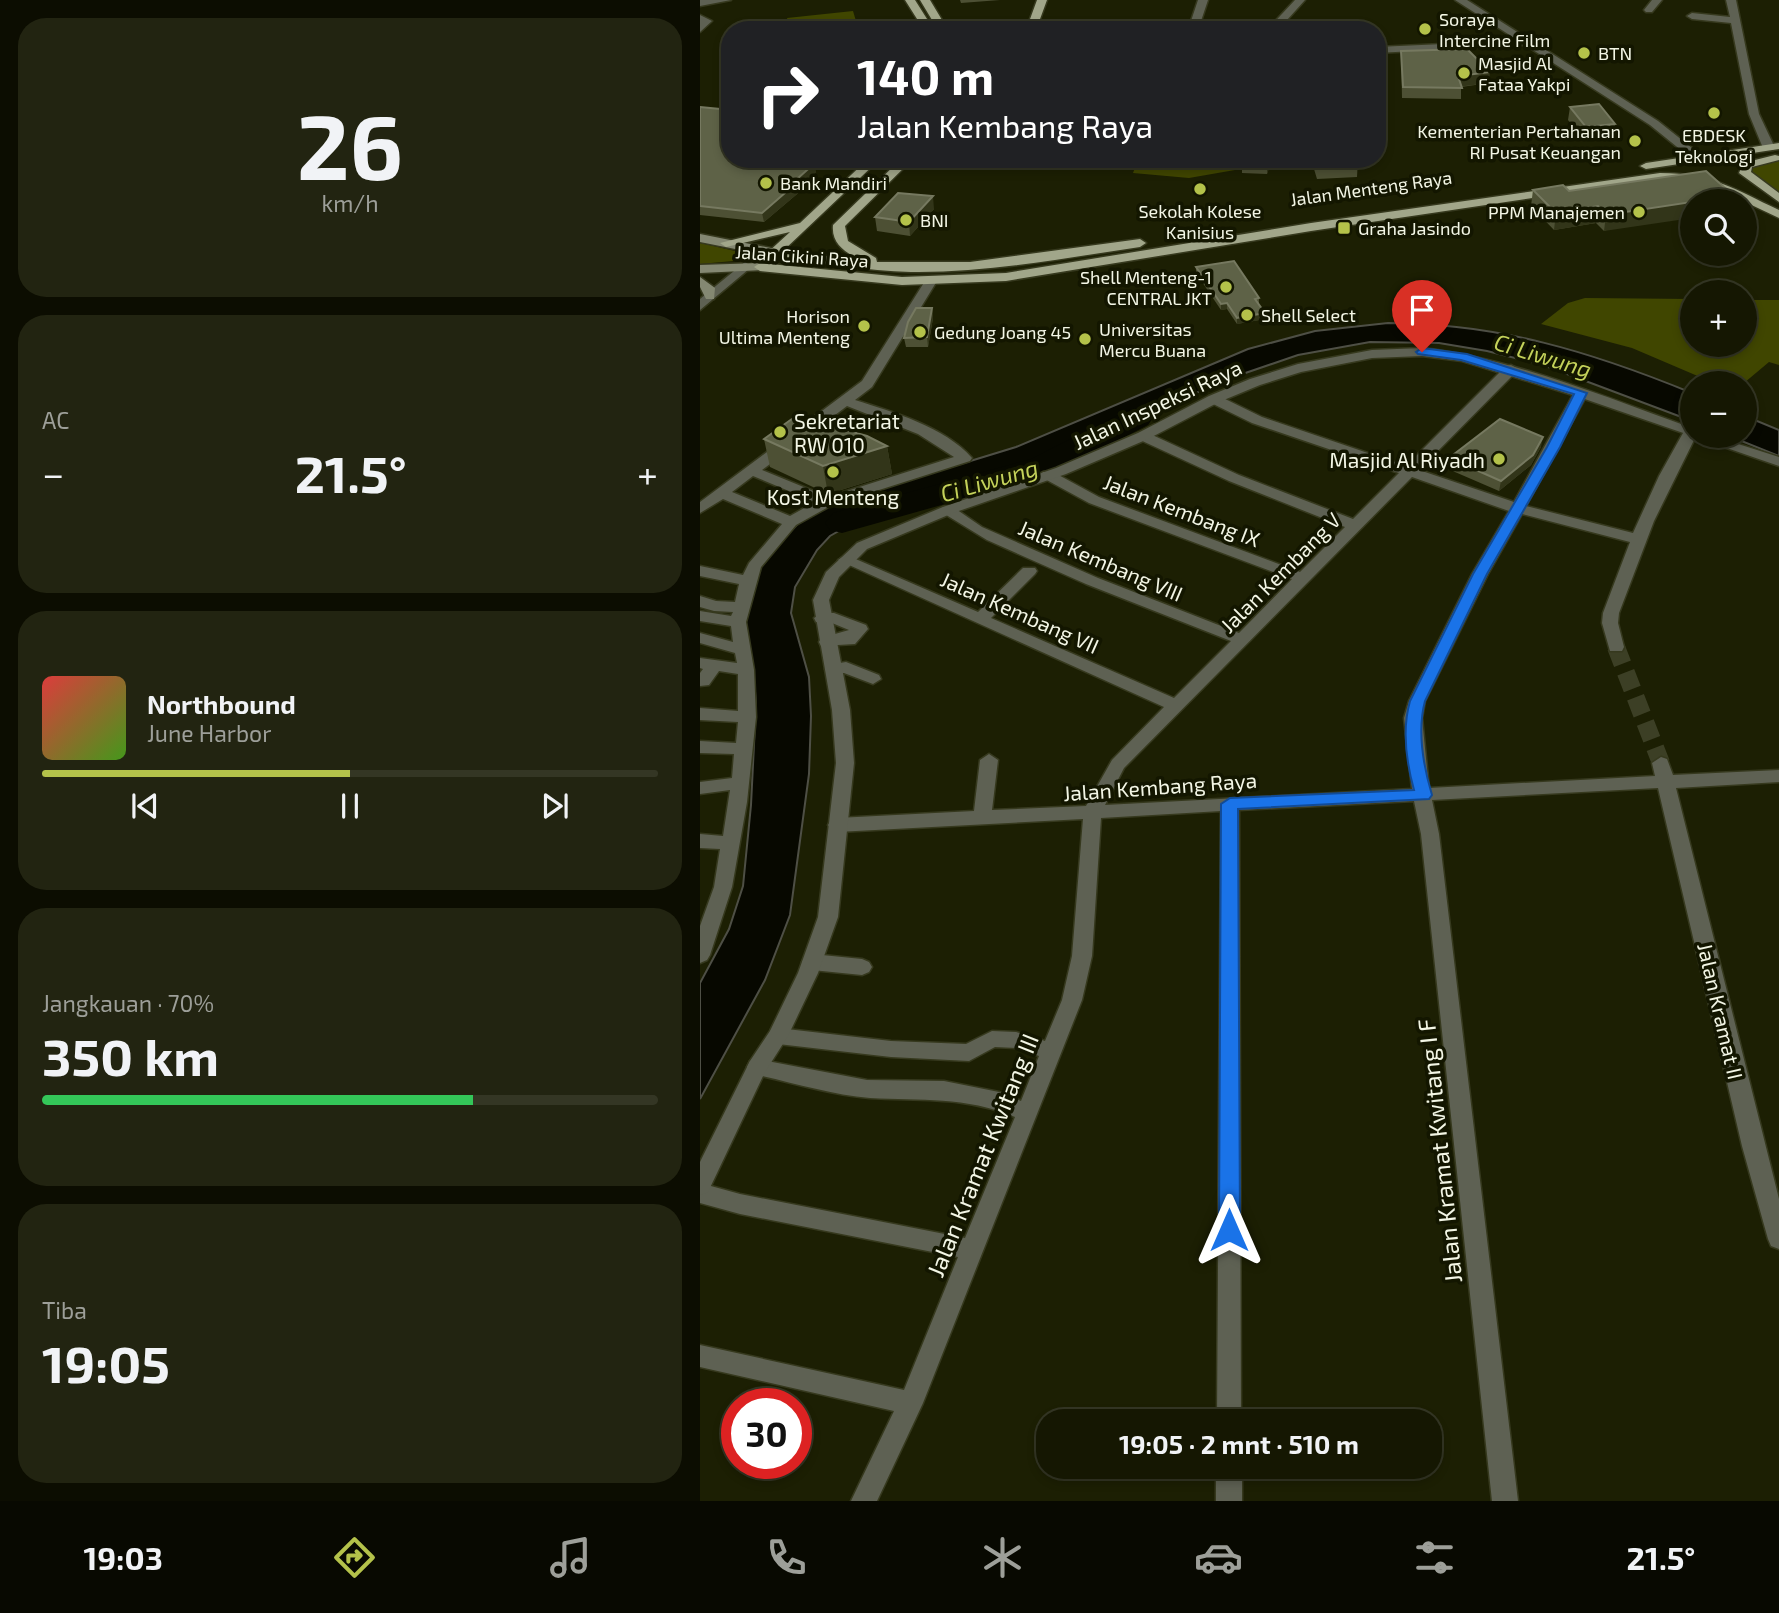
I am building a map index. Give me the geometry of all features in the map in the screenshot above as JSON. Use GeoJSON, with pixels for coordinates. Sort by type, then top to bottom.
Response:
{"type":"FeatureCollection","features":[{"type":"Feature","properties":{"kind":"main road"},"geometry":{"type":"LineString","coordinates":[[910,0],[923,21]]}},
{"type":"Feature","properties":{"kind":"main road"},"geometry":{"type":"LineString","coordinates":[[925,0],[938,21]]}},
{"type":"Feature","properties":{"kind":"main road"},"geometry":{"type":"LineString","coordinates":[[1034,21],[1042,0]]}},
{"type":"Feature","properties":{"kind":"main road","name":"Jalan Menteng Raya"},"geometry":{"type":"LineString","coordinates":[[776,253],[885,266],[951,267],[999,264],[1309,215],[1774,147]]}},
{"type":"Feature","properties":{"kind":"main road"},"geometry":{"type":"LineString","coordinates":[[1779,157],[1753,162],[1745,169],[1749,178],[1779,199]]}},
{"type":"Feature","properties":{"kind":"main road"},"geometry":{"type":"LineString","coordinates":[[726,243],[821,224],[867,168]]}},
{"type":"Feature","properties":{"kind":"main road"},"geometry":{"type":"LineString","coordinates":[[760,267],[896,168]]}},
{"type":"Feature","properties":{"kind":"main road","name":"Jalan Menteng Raya"},"geometry":{"type":"LineString","coordinates":[[902,281],[1030,274],[1311,227],[1660,176],[1681,175],[1717,181],[1779,214]]}},
{"type":"Feature","properties":{"kind":"main road"},"geometry":{"type":"LineString","coordinates":[[821,224],[844,246],[885,266]]}},
{"type":"Feature","properties":{"kind":"main road"},"geometry":{"type":"LineString","coordinates":[[700,238],[776,253]]}},
{"type":"Feature","properties":{"kind":"main road","name":"Jalan Cikini Raya"},"geometry":{"type":"LineString","coordinates":[[700,269],[760,267],[902,281]]}},
{"type":"Feature","properties":{"kind":"main road"},"geometry":{"type":"LineString","coordinates":[[700,281],[709,288],[710,296]]}},
{"type":"Feature","properties":{"kind":"street"},"geometry":{"type":"LineString","coordinates":[[700,3],[726,0]]}},
{"type":"Feature","properties":{"kind":"street"},"geometry":{"type":"LineString","coordinates":[[1196,21],[1203,0]]}},
{"type":"Feature","properties":{"kind":"street"},"geometry":{"type":"LineString","coordinates":[[1280,21],[1300,0]]}},
{"type":"Feature","properties":{"kind":"street"},"geometry":{"type":"LineString","coordinates":[[1460,0],[1654,123],[1693,154],[1693,160]]}},
{"type":"Feature","properties":{"kind":"street"},"geometry":{"type":"LineString","coordinates":[[1649,10],[1657,0]]}},
{"type":"Feature","properties":{"kind":"street"},"geometry":{"type":"LineString","coordinates":[[1731,0],[1754,114],[1774,147]]}},
{"type":"Feature","properties":{"kind":"street"},"geometry":{"type":"LineString","coordinates":[[1692,16],[1734,20]]}},
{"type":"Feature","properties":{"kind":"street"},"geometry":{"type":"LineString","coordinates":[[700,18],[708,21],[700,29]]}},
{"type":"Feature","properties":{"kind":"street"},"geometry":{"type":"LineString","coordinates":[[1386,50],[1527,42]]}},
{"type":"Feature","properties":{"kind":"street"},"geometry":{"type":"LineString","coordinates":[[1654,123],[1667,125],[1708,152],[1720,155]]}},
{"type":"Feature","properties":{"kind":"street"},"geometry":{"type":"LineString","coordinates":[[700,306],[745,267]]}},
{"type":"Feature","properties":{"kind":"street"},"geometry":{"type":"LineString","coordinates":[[700,509],[867,384],[931,281]]}},
{"type":"Feature","properties":{"kind":"street","name":"Jalan Inspeksi Raya"},"geometry":{"type":"LineString","coordinates":[[700,1185],[757,1067],[778,1036],[812,962],[828,917],[836,825],[845,763],[841,710],[822,618],[821,600],[826,586],[846,560],[862,546],[948,510],[1048,475],[1143,436],[1214,399],[1298,368],[1372,354],[1436,352],[1511,369],[1680,429]]}},
{"type":"Feature","properties":{"kind":"street","name":"Jalan Kembang V"},"geometry":{"type":"LineString","coordinates":[[1092,814],[1101,792],[1118,764],[1511,369]]}},
{"type":"Feature","properties":{"kind":"street","name":"Jalan Kramat Kwitang I F"},"geometry":{"type":"LineString","coordinates":[[1505,1501],[1424,795],[1417,772],[1413,718],[1417,701],[1442,647],[1581,393]]}},
{"type":"Feature","properties":{"kind":"street"},"geometry":{"type":"LineString","coordinates":[[1214,399],[1257,420],[1516,508],[1638,539]]}},
{"type":"Feature","properties":{"kind":"street"},"geometry":{"type":"LineString","coordinates":[[701,952],[723,887],[745,749],[746,670],[739,615],[748,581],[767,548],[792,522],[827,502],[965,458],[953,448],[917,429],[846,401]]}},
{"type":"Feature","properties":{"kind":"street"},"geometry":{"type":"LineString","coordinates":[[1143,436],[1234,478],[1355,526]]}},
{"type":"Feature","properties":{"kind":"street"},"geometry":{"type":"LineString","coordinates":[[1616,646],[1610,622],[1611,613],[1638,539],[1671,464],[1683,448]]}},
{"type":"Feature","properties":{"kind":"street","name":"Jalan Inspeksi Raya"},"geometry":{"type":"LineString","coordinates":[[1736,448],[1779,462]]}},
{"type":"Feature","properties":{"kind":"street"},"geometry":{"type":"LineString","coordinates":[[752,471],[827,502]]}},
{"type":"Feature","properties":{"kind":"street","name":"Jalan Kembang IX"},"geometry":{"type":"LineString","coordinates":[[1048,475],[1094,500],[1303,578]]}},
{"type":"Feature","properties":{"kind":"street"},"geometry":{"type":"LineString","coordinates":[[721,492],[792,522]]}},
{"type":"Feature","properties":{"kind":"street","name":"Jalan Kembang VIII"},"geometry":{"type":"LineString","coordinates":[[948,510],[992,537],[1243,640]]}},
{"type":"Feature","properties":{"kind":"street","name":"Jalan Kembang VII"},"geometry":{"type":"LineString","coordinates":[[846,560],[1177,706]]}},
{"type":"Feature","properties":{"kind":"street"},"geometry":{"type":"LineString","coordinates":[[700,570],[748,581]]}},
{"type":"Feature","properties":{"kind":"street"},"geometry":{"type":"LineString","coordinates":[[980,619],[1030,571]]}},
{"type":"Feature","properties":{"kind":"street"},"geometry":{"type":"LineString","coordinates":[[700,601],[739,615]]}},
{"type":"Feature","properties":{"kind":"street"},"geometry":{"type":"LineString","coordinates":[[700,616],[739,615]]}},
{"type":"Feature","properties":{"kind":"street"},"geometry":{"type":"LineString","coordinates":[[822,618],[834,618],[860,629],[849,640],[842,637],[827,642]]}},
{"type":"Feature","properties":{"kind":"street"},"geometry":{"type":"LineString","coordinates":[[700,638],[742,650]]}},
{"type":"Feature","properties":{"kind":"street"},"geometry":{"type":"LineString","coordinates":[[700,681],[704,681],[707,665],[746,670]]}},
{"type":"Feature","properties":{"kind":"street"},"geometry":{"type":"LineString","coordinates":[[833,669],[846,667],[873,679]]}},
{"type":"Feature","properties":{"kind":"street"},"geometry":{"type":"LineString","coordinates":[[700,714],[747,717]]}},
{"type":"Feature","properties":{"kind":"street"},"geometry":{"type":"LineString","coordinates":[[700,747],[745,749]]}},
{"type":"Feature","properties":{"kind":"street"},"geometry":{"type":"LineString","coordinates":[[982,819],[989,760]]}},
{"type":"Feature","properties":{"kind":"street","name":"Jalan Kembang Raya"},"geometry":{"type":"LineString","coordinates":[[836,825],[1424,795],[1664,772],[1779,776]]}},
{"type":"Feature","properties":{"kind":"street","name":"Jalan Kramat II"},"geometry":{"type":"LineString","coordinates":[[1664,772],[1753,1146],[1779,1239]]}},
{"type":"Feature","properties":{"kind":"street"},"geometry":{"type":"LineString","coordinates":[[700,788],[739,783]]}},
{"type":"Feature","properties":{"kind":"street"},"geometry":{"type":"LineString","coordinates":[[1230,804],[1230,1409]]}},
{"type":"Feature","properties":{"kind":"street","name":"Jalan Kramat Kwitang III"},"geometry":{"type":"LineString","coordinates":[[864,1501],[911,1403],[1072,1000],[1082,956],[1092,814]]}},
{"type":"Feature","properties":{"kind":"street"},"geometry":{"type":"LineString","coordinates":[[700,841],[731,843]]}},
{"type":"Feature","properties":{"kind":"street"},"geometry":{"type":"LineString","coordinates":[[812,962],[862,967]]}},
{"type":"Feature","properties":{"kind":"street"},"geometry":{"type":"LineString","coordinates":[[778,1036],[891,1049],[969,1053],[992,1040],[1016,1040],[1052,1052]]}},
{"type":"Feature","properties":{"kind":"street"},"geometry":{"type":"LineString","coordinates":[[757,1067],[867,1089],[944,1090],[999,1101],[1028,1113]]}},
{"type":"Feature","properties":{"kind":"street"},"geometry":{"type":"LineString","coordinates":[[700,1193],[740,1204],[974,1250]]}},
{"type":"Feature","properties":{"kind":"street"},"geometry":{"type":"LineString","coordinates":[[700,1356],[911,1403]]}},
{"type":"Feature","properties":{"kind":"street"},"geometry":{"type":"LineString","coordinates":[[1230,1479],[1230,1501]]}},
{"type":"Feature","properties":{"kind":"green space"},"geometry":{"type":"Polygon","coordinates":[[[853,11],[856,21],[788,21],[787,18],[853,11]]]}},
{"type":"Feature","properties":{"kind":"green space"},"geometry":{"type":"Polygon","coordinates":[[[1779,158],[1779,192],[1752,174],[1753,163],[1779,158]]]}},
{"type":"Feature","properties":{"kind":"green space"},"geometry":{"type":"Polygon","coordinates":[[[1135,168],[1236,168],[1189,178],[1133,173],[1135,168]]]}},
{"type":"Feature","properties":{"kind":"green space"},"geometry":{"type":"Polygon","coordinates":[[[700,243],[766,258],[700,264],[700,243]]]}},
{"type":"Feature","properties":{"kind":"green space"},"geometry":{"type":"Polygon","coordinates":[[[1585,298],[1680,299],[1680,357],[1757,357],[1757,300],[1779,300],[1779,365],[1769,362],[1757,372],[1686,371],[1632,348],[1541,324],[1568,303],[1585,298]]]}},
{"type":"Feature","properties":{"kind":"water"},"geometry":{"type":"Polygon","coordinates":[[[1388,323],[1428,324],[1506,334],[1581,353],[1680,388],[1680,416],[1543,365],[1487,351],[1439,343],[1370,342],[1298,355],[1222,381],[1026,471],[943,497],[869,514],[830,536],[817,550],[795,587],[791,613],[809,677],[811,716],[809,774],[790,915],[765,980],[700,1099],[700,983],[729,929],[743,886],[751,805],[756,704],[753,666],[745,631],[747,603],[755,573],[776,545],[800,522],[830,504],[1016,447],[1248,349],[1315,331],[1388,323]]]}},
{"type":"Feature","properties":{"kind":"water"},"geometry":{"type":"Polygon","coordinates":[[[1757,421],[1779,430],[1779,456],[1757,447],[1757,421]]]}},
{"type":"Feature","properties":{"kind":"building"},"geometry":{"type":"Polygon","coordinates":[[[1467,49],[1490,72],[1458,76],[1462,88],[1403,87],[1401,51],[1467,49]]]}},
{"type":"Feature","properties":{"kind":"building"},"geometry":{"type":"Polygon","coordinates":[[[1599,104],[1615,124],[1586,127],[1570,107],[1599,104]]]}},
{"type":"Feature","properties":{"kind":"building","name":"Bank Mandiri"},"geometry":{"type":"Polygon","coordinates":[[[700,107],[721,109],[721,168],[809,168],[797,179],[801,179],[762,213],[700,206],[700,107]]]}},
{"type":"Feature","properties":{"kind":"building"},"geometry":{"type":"Polygon","coordinates":[[[1706,171],[1726,189],[1680,189],[1680,204],[1606,215],[1598,206],[1556,213],[1533,190],[1563,185],[1569,191],[1706,171]]]}},
{"type":"Feature","properties":{"kind":"building"},"geometry":{"type":"Polygon","coordinates":[[[898,193],[933,196],[909,222],[875,217],[898,193]]]}},
{"type":"Feature","properties":{"kind":"building","name":"Shell Menteng-1 CENTRAL JKT"},"geometry":{"type":"Polygon","coordinates":[[[1234,261],[1259,298],[1255,299],[1265,313],[1237,318],[1227,303],[1221,304],[1196,267],[1234,261]]]}},
{"type":"Feature","properties":{"kind":"building"},"geometry":{"type":"Polygon","coordinates":[[[916,308],[932,308],[927,337],[904,338],[908,322],[916,308]]]}},
{"type":"Feature","properties":{"kind":"building"},"geometry":{"type":"Polygon","coordinates":[[[796,416],[867,436],[887,446],[823,466],[764,439],[796,416]]]}},
{"type":"Feature","properties":{"kind":"building","name":"Masjid Al Riyadh"},"geometry":{"type":"Polygon","coordinates":[[[1500,419],[1543,437],[1533,455],[1501,481],[1449,458],[1500,419]]]}},
{"type":"Feature","properties":{"kind":"waterway","name":"Ci Liwung"},"geometry":{"type":"LineString","coordinates":[[842,523],[1043,466],[1137,418]]}},
{"type":"Feature","properties":{"kind":"tunnel"},"geometry":{"type":"LineString","coordinates":[[1616,647],[1661,763]]}},
{"type":"Feature","properties":{"kind":"place","name":"Soraya Intercine Film"},"geometry":{"type":"Point","coordinates":[1425,29]}},
{"type":"Feature","properties":{"kind":"place","name":"BTN"},"geometry":{"type":"Point","coordinates":[1584,53]}},
{"type":"Feature","properties":{"kind":"place","name":"Masjid Al Fataa Yakpi"},"geometry":{"type":"Point","coordinates":[1464,73]}},
{"type":"Feature","properties":{"kind":"place","name":"EBDESK Teknologi"},"geometry":{"type":"Point","coordinates":[1714,113]}},
{"type":"Feature","properties":{"kind":"place","name":"Kementerian Pertahanan RI Pusat Keuangan"},"geometry":{"type":"Point","coordinates":[1635,141]}},
{"type":"Feature","properties":{"kind":"place","name":"Bank Mandiri"},"geometry":{"type":"Point","coordinates":[766,183]}},
{"type":"Feature","properties":{"kind":"place","name":"Sekolah Kolese Kanisius"},"geometry":{"type":"Point","coordinates":[1200,189]}},
{"type":"Feature","properties":{"kind":"place","name":"PPM Manajemen"},"geometry":{"type":"Point","coordinates":[1639,212]}},
{"type":"Feature","properties":{"kind":"place","name":"BNI"},"geometry":{"type":"Point","coordinates":[906,220]}},
{"type":"Feature","properties":{"kind":"place","name":"Graha Jasindo"},"geometry":{"type":"Point","coordinates":[1344,228]}},
{"type":"Feature","properties":{"kind":"place","name":"Shell Menteng-1 CENTRAL JKT"},"geometry":{"type":"Point","coordinates":[1226,287]}},
{"type":"Feature","properties":{"kind":"place","name":"Shell Select"},"geometry":{"type":"Point","coordinates":[1247,315]}},
{"type":"Feature","properties":{"kind":"place","name":"Horison Ultima Menteng"},"geometry":{"type":"Point","coordinates":[864,326]}},
{"type":"Feature","properties":{"kind":"place","name":"Gedung Joang 45"},"geometry":{"type":"Point","coordinates":[920,332]}},
{"type":"Feature","properties":{"kind":"place","name":"Universitas Mercu Buana"},"geometry":{"type":"Point","coordinates":[1085,339]}},
{"type":"Feature","properties":{"kind":"place","name":"Sekretariat RW 010"},"geometry":{"type":"Point","coordinates":[780,432]}},
{"type":"Feature","properties":{"kind":"place","name":"Masjid Al Riyadh"},"geometry":{"type":"Point","coordinates":[1499,459]}},
{"type":"Feature","properties":{"kind":"place","name":"Kost Menteng"},"geometry":{"type":"Point","coordinates":[833,472]}},
{"type":"Feature","properties":{"kind":"route"},"geometry":{"type":"LineString","coordinates":[[1229,1230],[1230,804],[1424,795],[1417,772],[1413,718],[1417,701],[1480,574],[1581,393],[1511,369],[1463,357],[1422,352]]}}]}
